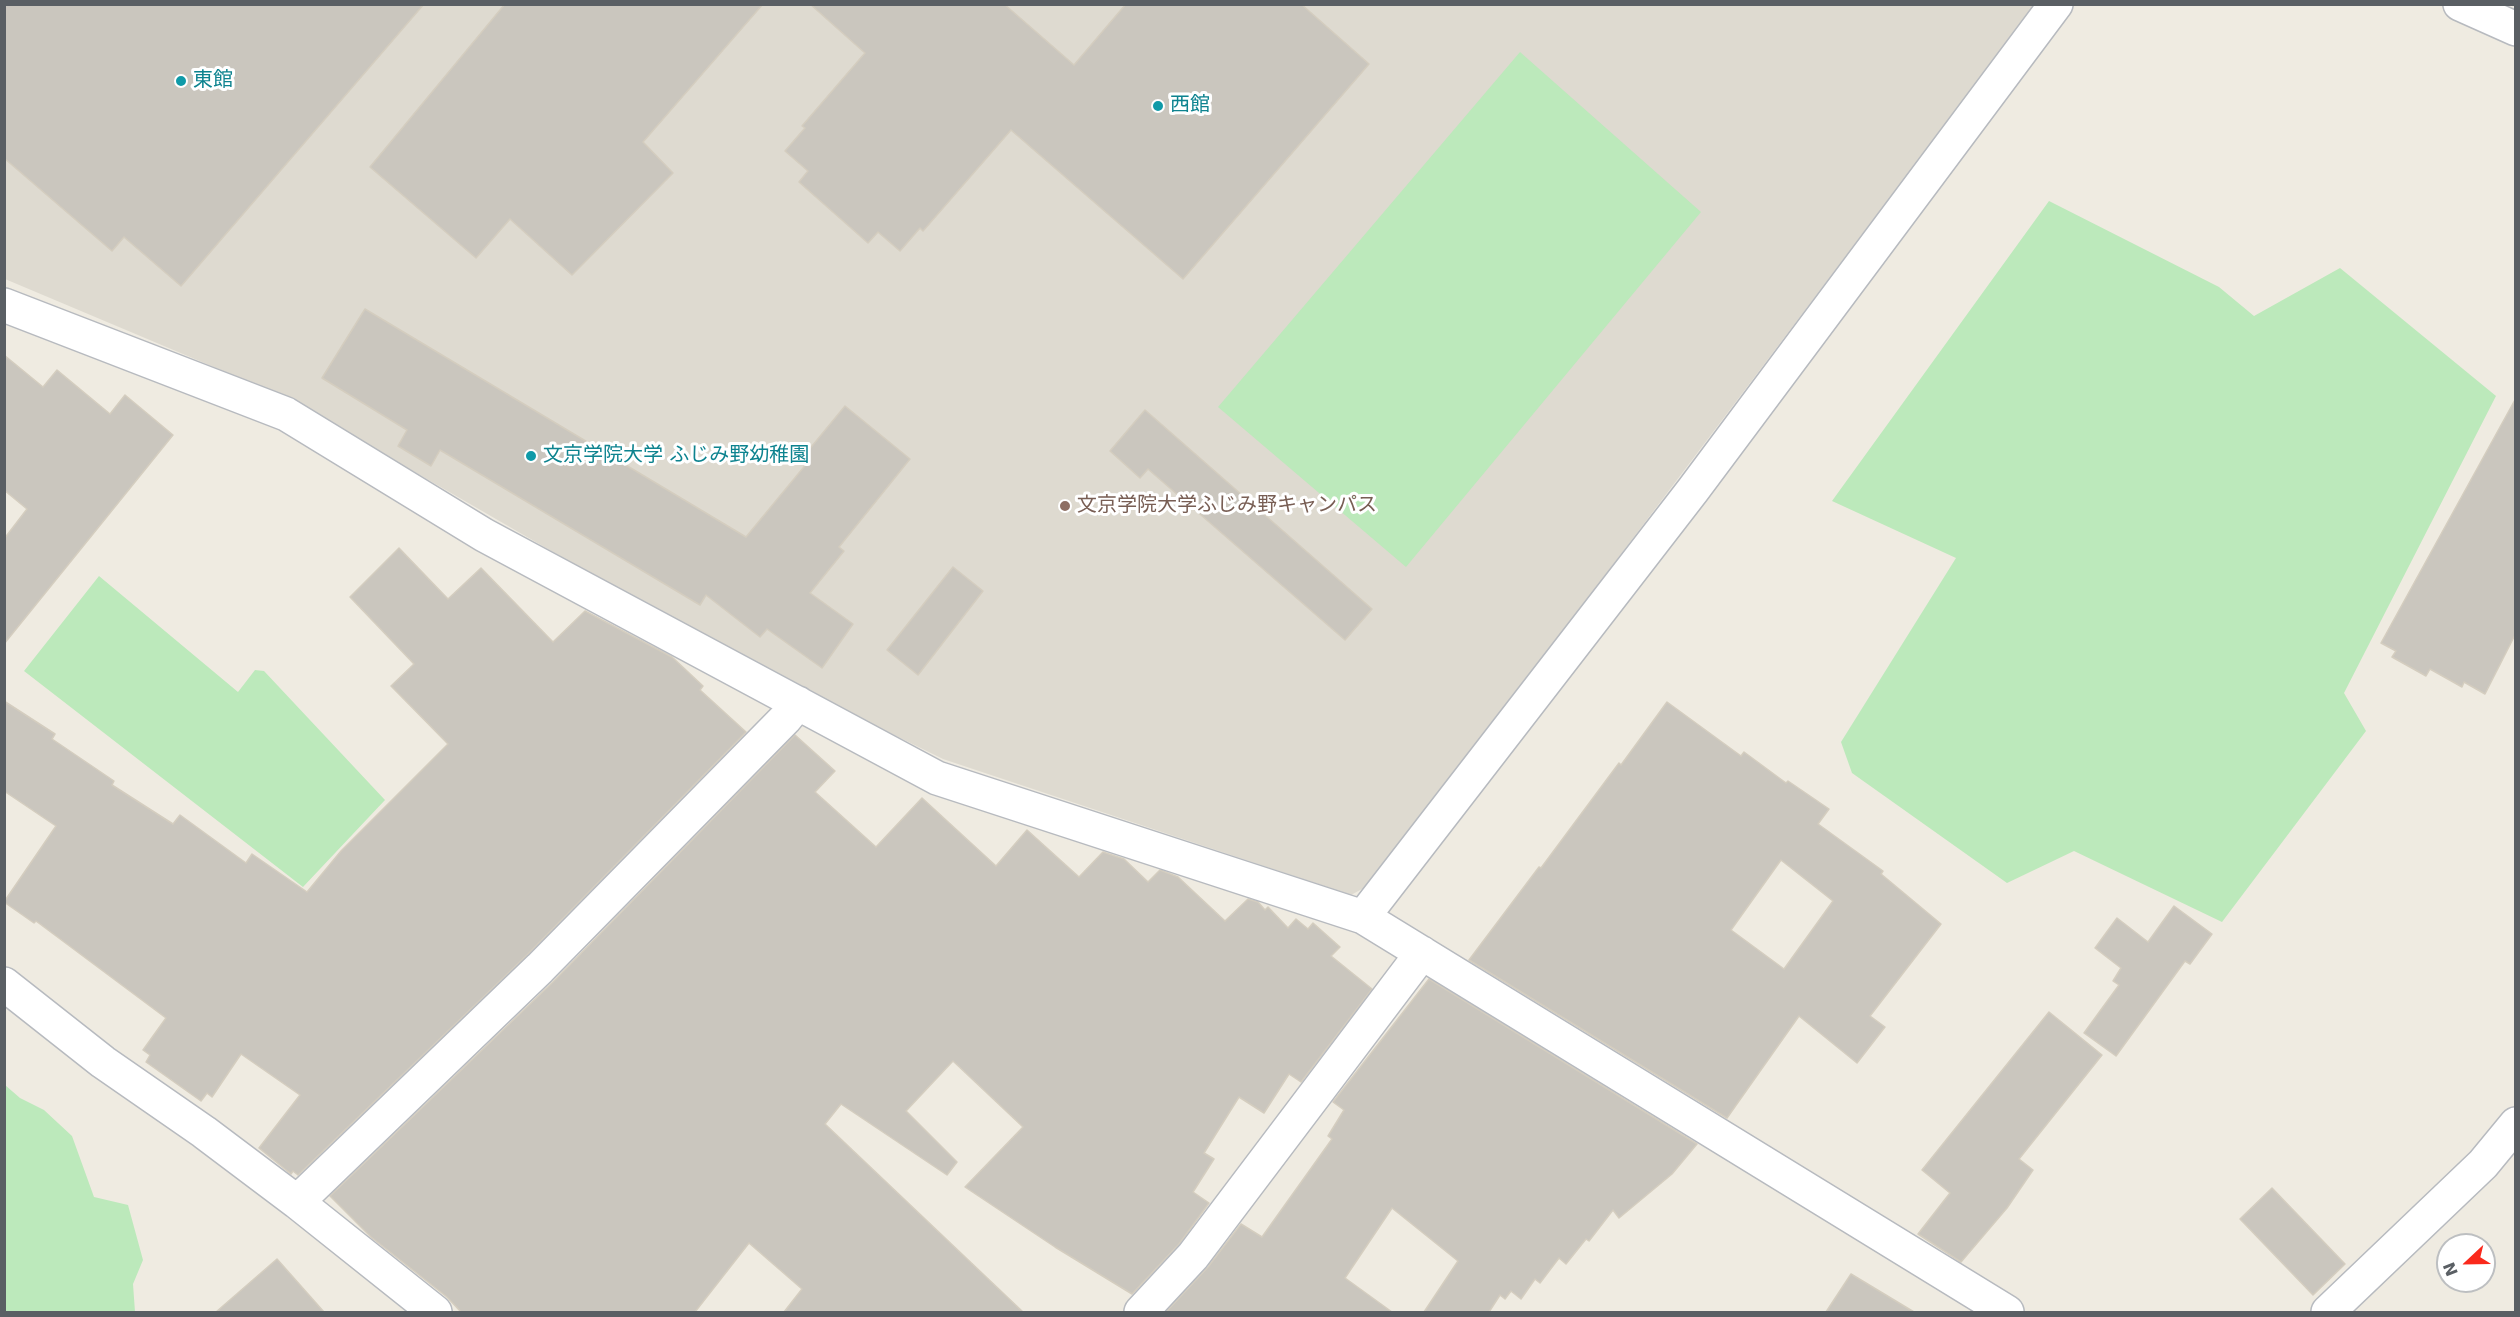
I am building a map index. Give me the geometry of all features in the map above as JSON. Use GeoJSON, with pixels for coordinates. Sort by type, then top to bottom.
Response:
{"type":"FeatureCollection","features":[{"type":"Feature","properties":{"kind":"street"},"geometry":{"type":"LineString","coordinates":[[1363,917],[1693,490],[2056,4]]}},
{"type":"Feature","properties":{"kind":"street"},"geometry":{"type":"LineString","coordinates":[[2460,4],[2516,29]]}},
{"type":"Feature","properties":{"kind":"street"},"geometry":{"type":"LineString","coordinates":[[4,305],[286,414],[484,535],[937,778],[1363,917],[2007,1312]]}},
{"type":"Feature","properties":{"kind":"street"},"geometry":{"type":"LineString","coordinates":[[297,1202],[540,968],[785,719],[798,703]]}},
{"type":"Feature","properties":{"kind":"street"},"geometry":{"type":"LineString","coordinates":[[1142,1312],[1193,1256],[1422,953]]}},
{"type":"Feature","properties":{"kind":"street"},"geometry":{"type":"LineString","coordinates":[[4,984],[103,1062],[204,1132],[297,1202],[435,1312]]}},
{"type":"Feature","properties":{"kind":"street"},"geometry":{"type":"LineString","coordinates":[[2328,1312],[2483,1164],[2516,1124]]}},
{"type":"Feature","properties":{"kind":"shaded area","name":"文京学院大学ふじみ野キャンパス"},"geometry":{"type":"Polygon","coordinates":[[[4,5],[2035,5],[1373,883],[1351,895],[943,759],[807,692],[662,615],[285,397],[5,279],[4,5]]]}},
{"type":"Feature","properties":{"kind":"green space"},"geometry":{"type":"Polygon","coordinates":[[[1520,52],[1701,212],[1406,567],[1218,407],[1520,52]]]}},
{"type":"Feature","properties":{"kind":"green space"},"geometry":{"type":"Polygon","coordinates":[[[2049,201],[2219,287],[2254,316],[2340,268],[2496,396],[2344,693],[2366,731],[2222,922],[2074,851],[2007,883],[1852,773],[1841,742],[1956,558],[1832,501],[2049,201]]]}},
{"type":"Feature","properties":{"kind":"green space"},"geometry":{"type":"Polygon","coordinates":[[[99,576],[238,692],[255,670],[264,671],[385,800],[303,887],[24,671],[99,576]]]}},
{"type":"Feature","properties":{"kind":"green space"},"geometry":{"type":"Polygon","coordinates":[[[5,1085],[20,1098],[44,1110],[72,1136],[94,1197],[128,1205],[143,1260],[133,1284],[135,1312],[5,1312],[5,1085]]]}},
{"type":"Feature","properties":{"kind":"building","name":"東館"},"geometry":{"type":"Polygon","coordinates":[[[4,4],[424,4],[181,286],[124,237],[112,251],[4,158],[4,4]]]}},
{"type":"Feature","properties":{"kind":"building"},"geometry":{"type":"Polygon","coordinates":[[[505,4],[763,4],[643,142],[673,173],[572,275],[510,219],[476,258],[370,167],[505,4]]]}},
{"type":"Feature","properties":{"kind":"building","name":"西館"},"geometry":{"type":"Polygon","coordinates":[[[810,4],[1004,4],[1074,65],[1126,4],[1301,4],[1369,64],[1183,279],[1011,130],[923,231],[920,228],[900,251],[878,232],[868,243],[799,182],[808,171],[785,151],[805,128],[802,126],[865,53],[810,4]]]}},
{"type":"Feature","properties":{"kind":"building","name":"文京学院大学 ふじみ野幼稚園"},"geometry":{"type":"Polygon","coordinates":[[[365,309],[746,537],[808,462],[803,457],[845,406],[910,459],[839,547],[844,551],[810,593],[853,624],[822,668],[767,629],[760,637],[706,595],[700,605],[440,450],[431,466],[398,446],[407,430],[322,378],[365,309]]]}},
{"type":"Feature","properties":{"kind":"building"},"geometry":{"type":"Polygon","coordinates":[[[4,355],[43,387],[57,370],[110,414],[125,395],[173,435],[4,644],[4,539],[27,509],[4,490],[4,355]]]}},
{"type":"Feature","properties":{"kind":"building"},"geometry":{"type":"Polygon","coordinates":[[[2516,398],[2516,633],[2485,694],[2464,682],[2462,687],[2430,669],[2426,676],[2392,657],[2396,651],[2381,643],[2516,398]]]}},
{"type":"Feature","properties":{"kind":"building"},"geometry":{"type":"Polygon","coordinates":[[[1145,410],[1372,609],[1345,640],[1148,469],[1140,478],[1110,451],[1145,410]]]}},
{"type":"Feature","properties":{"kind":"building"},"geometry":{"type":"Polygon","coordinates":[[[399,548],[448,599],[481,568],[553,642],[585,611],[672,657],[703,686],[700,690],[746,732],[527,955],[298,1175],[293,1171],[291,1174],[259,1148],[300,1095],[241,1054],[212,1097],[207,1093],[201,1101],[146,1062],[150,1055],[143,1050],[166,1018],[36,921],[34,923],[4,902],[56,826],[4,791],[4,701],[55,734],[52,739],[114,781],[112,785],[173,824],[180,815],[246,863],[252,854],[307,892],[341,851],[448,744],[391,686],[414,664],[350,597],[399,548]]]}},
{"type":"Feature","properties":{"kind":"building"},"geometry":{"type":"Polygon","coordinates":[[[953,567],[983,591],[918,675],[887,650],[953,567]]]}},
{"type":"Feature","properties":{"kind":"building"},"geometry":{"type":"Polygon","coordinates":[[[1667,702],[1741,756],[1744,752],[1786,783],[1788,781],[1829,809],[1818,824],[1883,871],[1881,874],[1941,924],[1870,1016],[1885,1027],[1857,1063],[1799,1016],[1727,1118],[1469,960],[1619,763],[1621,765],[1667,702]],[[1781,860],[1731,930],[1784,969],[1833,901],[1781,860]]]}},
{"type":"Feature","properties":{"kind":"building"},"geometry":{"type":"Polygon","coordinates":[[[795,735],[835,771],[815,792],[876,847],[922,798],[996,866],[1027,830],[1079,877],[1103,852],[1124,859],[1148,882],[1160,870],[1178,877],[1225,921],[1248,899],[1258,902],[1265,910],[1268,907],[1288,928],[1296,919],[1308,929],[1313,923],[1340,947],[1331,956],[1372,989],[1301,1082],[1289,1074],[1264,1113],[1239,1097],[1204,1153],[1214,1159],[1193,1192],[1209,1203],[1179,1244],[1132,1294],[1055,1247],[965,1187],[1023,1127],[953,1061],[906,1111],[957,1162],[947,1175],[841,1104],[825,1124],[1023,1312],[784,1312],[802,1289],[749,1243],[695,1312],[461,1312],[447,1297],[371,1237],[330,1196],[553,982],[795,735]]]}},
{"type":"Feature","properties":{"kind":"building"},"geometry":{"type":"Polygon","coordinates":[[[2174,906],[2212,934],[2190,964],[2185,961],[2116,1056],[2084,1033],[2119,985],[2113,981],[2121,968],[2095,948],[2117,918],[2148,942],[2174,906]]]}},
{"type":"Feature","properties":{"kind":"building"},"geometry":{"type":"Polygon","coordinates":[[[1429,979],[1697,1144],[1672,1174],[1619,1218],[1613,1210],[1589,1241],[1586,1239],[1566,1264],[1559,1258],[1540,1283],[1535,1279],[1521,1299],[1511,1291],[1505,1299],[1500,1295],[1489,1312],[1424,1312],[1458,1261],[1392,1208],[1345,1278],[1392,1312],[1166,1312],[1208,1267],[1241,1224],[1262,1237],[1332,1139],[1328,1136],[1344,1110],[1333,1102],[1429,979]]]}},
{"type":"Feature","properties":{"kind":"building"},"geometry":{"type":"Polygon","coordinates":[[[2049,1012],[2102,1055],[2019,1159],[2033,1170],[2007,1208],[1961,1262],[1918,1234],[1950,1193],[1922,1170],[2049,1012]]]}},
{"type":"Feature","properties":{"kind":"building"},"geometry":{"type":"Polygon","coordinates":[[[2272,1188],[2345,1264],[2313,1295],[2240,1219],[2272,1188]]]}},
{"type":"Feature","properties":{"kind":"building"},"geometry":{"type":"Polygon","coordinates":[[[277,1259],[324,1312],[216,1312],[277,1259]]]}},
{"type":"Feature","properties":{"kind":"building"},"geometry":{"type":"Polygon","coordinates":[[[1851,1274],[1914,1312],[1826,1312],[1851,1274]]]}},
{"type":"Feature","properties":{"kind":"place","name":"東館"},"geometry":{"type":"Point","coordinates":[181,81]}},
{"type":"Feature","properties":{"kind":"place","name":"西館"},"geometry":{"type":"Point","coordinates":[1158,106]}},
{"type":"Feature","properties":{"kind":"place","name":"文京学院大学 ふじみ野幼稚園"},"geometry":{"type":"Point","coordinates":[531,456]}},
{"type":"Feature","properties":{"kind":"place","name":"文京学院大学ふじみ野キャンパス"},"geometry":{"type":"Point","coordinates":[1065,506]}}]}
